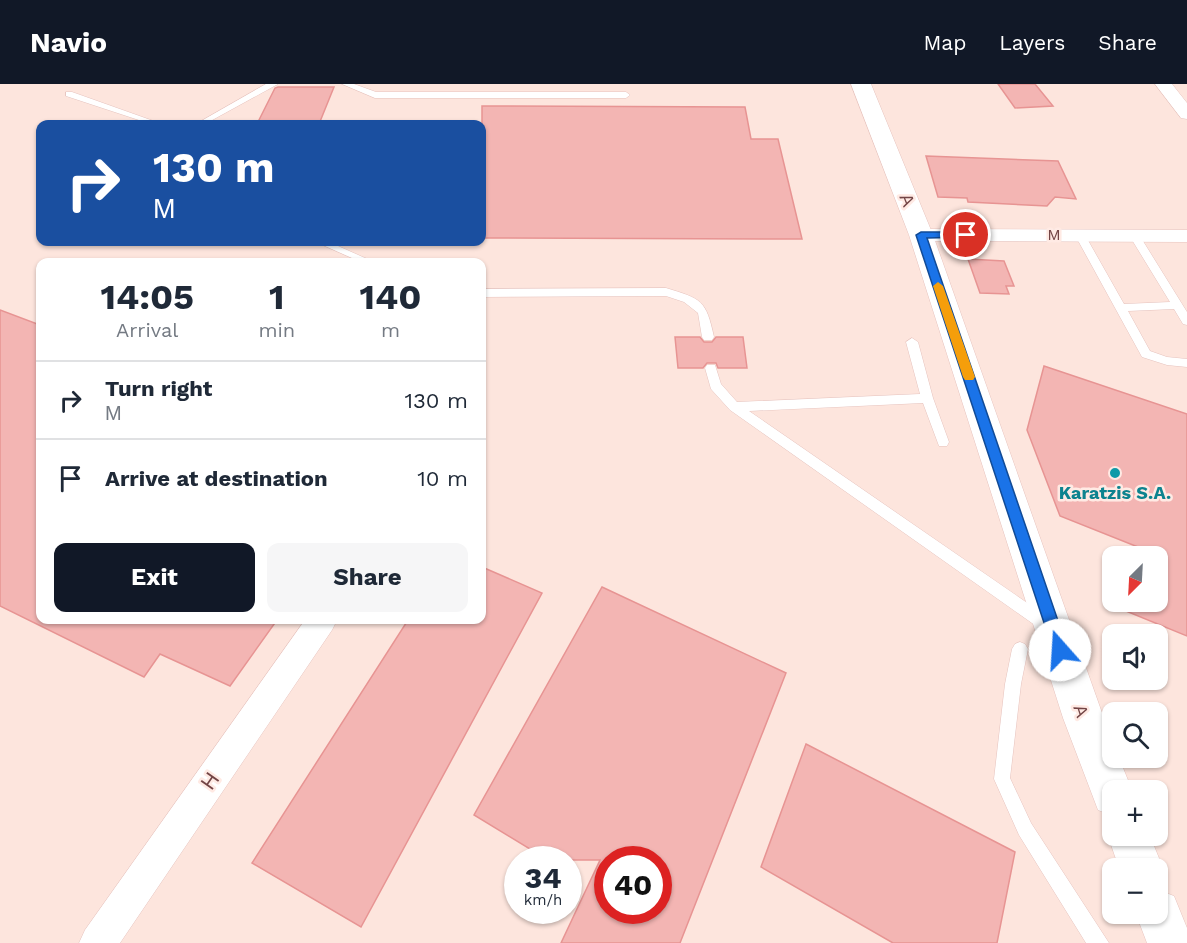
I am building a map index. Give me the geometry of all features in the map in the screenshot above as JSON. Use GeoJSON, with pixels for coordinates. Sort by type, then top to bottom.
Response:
{"type":"FeatureCollection","features":[{"type":"Feature","properties":{"kind":"street","name":"Α"},"geometry":{"type":"LineString","coordinates":[[861,84],[921,235],[1037,639],[1106,780]]}},
{"type":"Feature","properties":{"kind":"street"},"geometry":{"type":"LineString","coordinates":[[1163,84],[1185,110]]}},
{"type":"Feature","properties":{"kind":"street","name":"Μ"},"geometry":{"type":"LineString","coordinates":[[921,235],[1184,237]]}},
{"type":"Feature","properties":{"kind":"street","name":"Η"},"geometry":{"type":"LineString","coordinates":[[98,943],[319,624]]}},
{"type":"Feature","properties":{"kind":"street"},"geometry":{"type":"LineString","coordinates":[[1163,924],[1170,943]]}},
{"type":"Feature","properties":{"kind":"lane"},"geometry":{"type":"LineString","coordinates":[[207,120],[273,84]]}},
{"type":"Feature","properties":{"kind":"lane"},"geometry":{"type":"LineString","coordinates":[[346,84],[375,95],[626,95]]}},
{"type":"Feature","properties":{"kind":"lane"},"geometry":{"type":"LineString","coordinates":[[69,94],[146,120]]}},
{"type":"Feature","properties":{"kind":"lane"},"geometry":{"type":"LineString","coordinates":[[1080,235],[1146,354],[1167,361],[1187,363]]}},
{"type":"Feature","properties":{"kind":"lane"},"geometry":{"type":"LineString","coordinates":[[1134,235],[1187,321]]}},
{"type":"Feature","properties":{"kind":"lane"},"geometry":{"type":"LineString","coordinates":[[331,246],[359,258]]}},
{"type":"Feature","properties":{"kind":"lane"},"geometry":{"type":"LineString","coordinates":[[486,293],[666,292],[688,299],[703,311],[708,337]]}},
{"type":"Feature","properties":{"kind":"lane"},"geometry":{"type":"LineString","coordinates":[[1120,308],[1177,305]]}},
{"type":"Feature","properties":{"kind":"lane"},"geometry":{"type":"LineString","coordinates":[[912,342],[927,398],[943,442]]}},
{"type":"Feature","properties":{"kind":"lane"},"geometry":{"type":"LineString","coordinates":[[711,368],[715,386],[734,407],[1037,639],[1013,684],[1002,779],[1025,829],[1095,940],[1100,943]]}},
{"type":"Feature","properties":{"kind":"lane"},"geometry":{"type":"LineString","coordinates":[[734,407],[927,398]]}},
{"type":"Feature","properties":{"kind":"building"},"geometry":{"type":"Polygon","coordinates":[[[998,84],[1035,84],[1053,106],[1015,108],[998,84]]]}},
{"type":"Feature","properties":{"kind":"building"},"geometry":{"type":"Polygon","coordinates":[[[334,87],[321,120],[259,120],[275,88],[334,87]]]}},
{"type":"Feature","properties":{"kind":"building"},"geometry":{"type":"Polygon","coordinates":[[[482,106],[745,107],[751,139],[778,139],[802,239],[486,238],[486,120],[482,120],[482,106]]]}},
{"type":"Feature","properties":{"kind":"building"},"geometry":{"type":"Polygon","coordinates":[[[926,156],[1058,161],[1076,199],[1055,197],[1047,206],[968,202],[967,198],[938,197],[926,156]]]}},
{"type":"Feature","properties":{"kind":"building"},"geometry":{"type":"Polygon","coordinates":[[[968,259],[1004,261],[1014,286],[1006,286],[1009,294],[980,293],[968,259]]]}},
{"type":"Feature","properties":{"kind":"building"},"geometry":{"type":"Polygon","coordinates":[[[0,310],[36,324],[36,624],[0,606],[0,310]]]}},
{"type":"Feature","properties":{"kind":"building"},"geometry":{"type":"Polygon","coordinates":[[[675,337],[700,337],[704,342],[712,342],[716,337],[743,337],[747,368],[718,368],[716,363],[707,363],[703,368],[678,368],[675,337]]]}},
{"type":"Feature","properties":{"kind":"building","name":"Karatzis S.A."},"geometry":{"type":"Polygon","coordinates":[[[1044,366],[1187,414],[1187,636],[1168,628],[1168,624],[1158,624],[1128,612],[1168,612],[1168,546],[1135,546],[1060,516],[1027,430],[1044,366]]]}},
{"type":"Feature","properties":{"kind":"building"},"geometry":{"type":"Polygon","coordinates":[[[486,569],[542,593],[361,927],[252,863],[405,624],[486,624],[486,569]]]}},
{"type":"Feature","properties":{"kind":"building"},"geometry":{"type":"Polygon","coordinates":[[[602,587],[786,673],[680,943],[561,943],[570,924],[582,924],[582,898],[594,873],[594,924],[672,924],[672,846],[594,846],[594,860],[582,860],[582,846],[525,846],[474,815],[602,587]]]}},
{"type":"Feature","properties":{"kind":"building"},"geometry":{"type":"Polygon","coordinates":[[[37,624],[274,624],[230,686],[160,654],[144,677],[37,624]]]}},
{"type":"Feature","properties":{"kind":"building"},"geometry":{"type":"Polygon","coordinates":[[[806,744],[1015,852],[997,943],[893,943],[761,867],[806,744]]]}},
{"type":"Feature","properties":{"kind":"slow traffic"},"geometry":{"type":"LineString","coordinates":[[938,286],[969,377]]}},
{"type":"Feature","properties":{"kind":"place","name":"Karatzis S.A."},"geometry":{"type":"Point","coordinates":[1115,473]}},
{"type":"Feature","properties":{"kind":"route"},"geometry":{"type":"LineString","coordinates":[[966,235],[921,235],[1060,650]]}}]}
